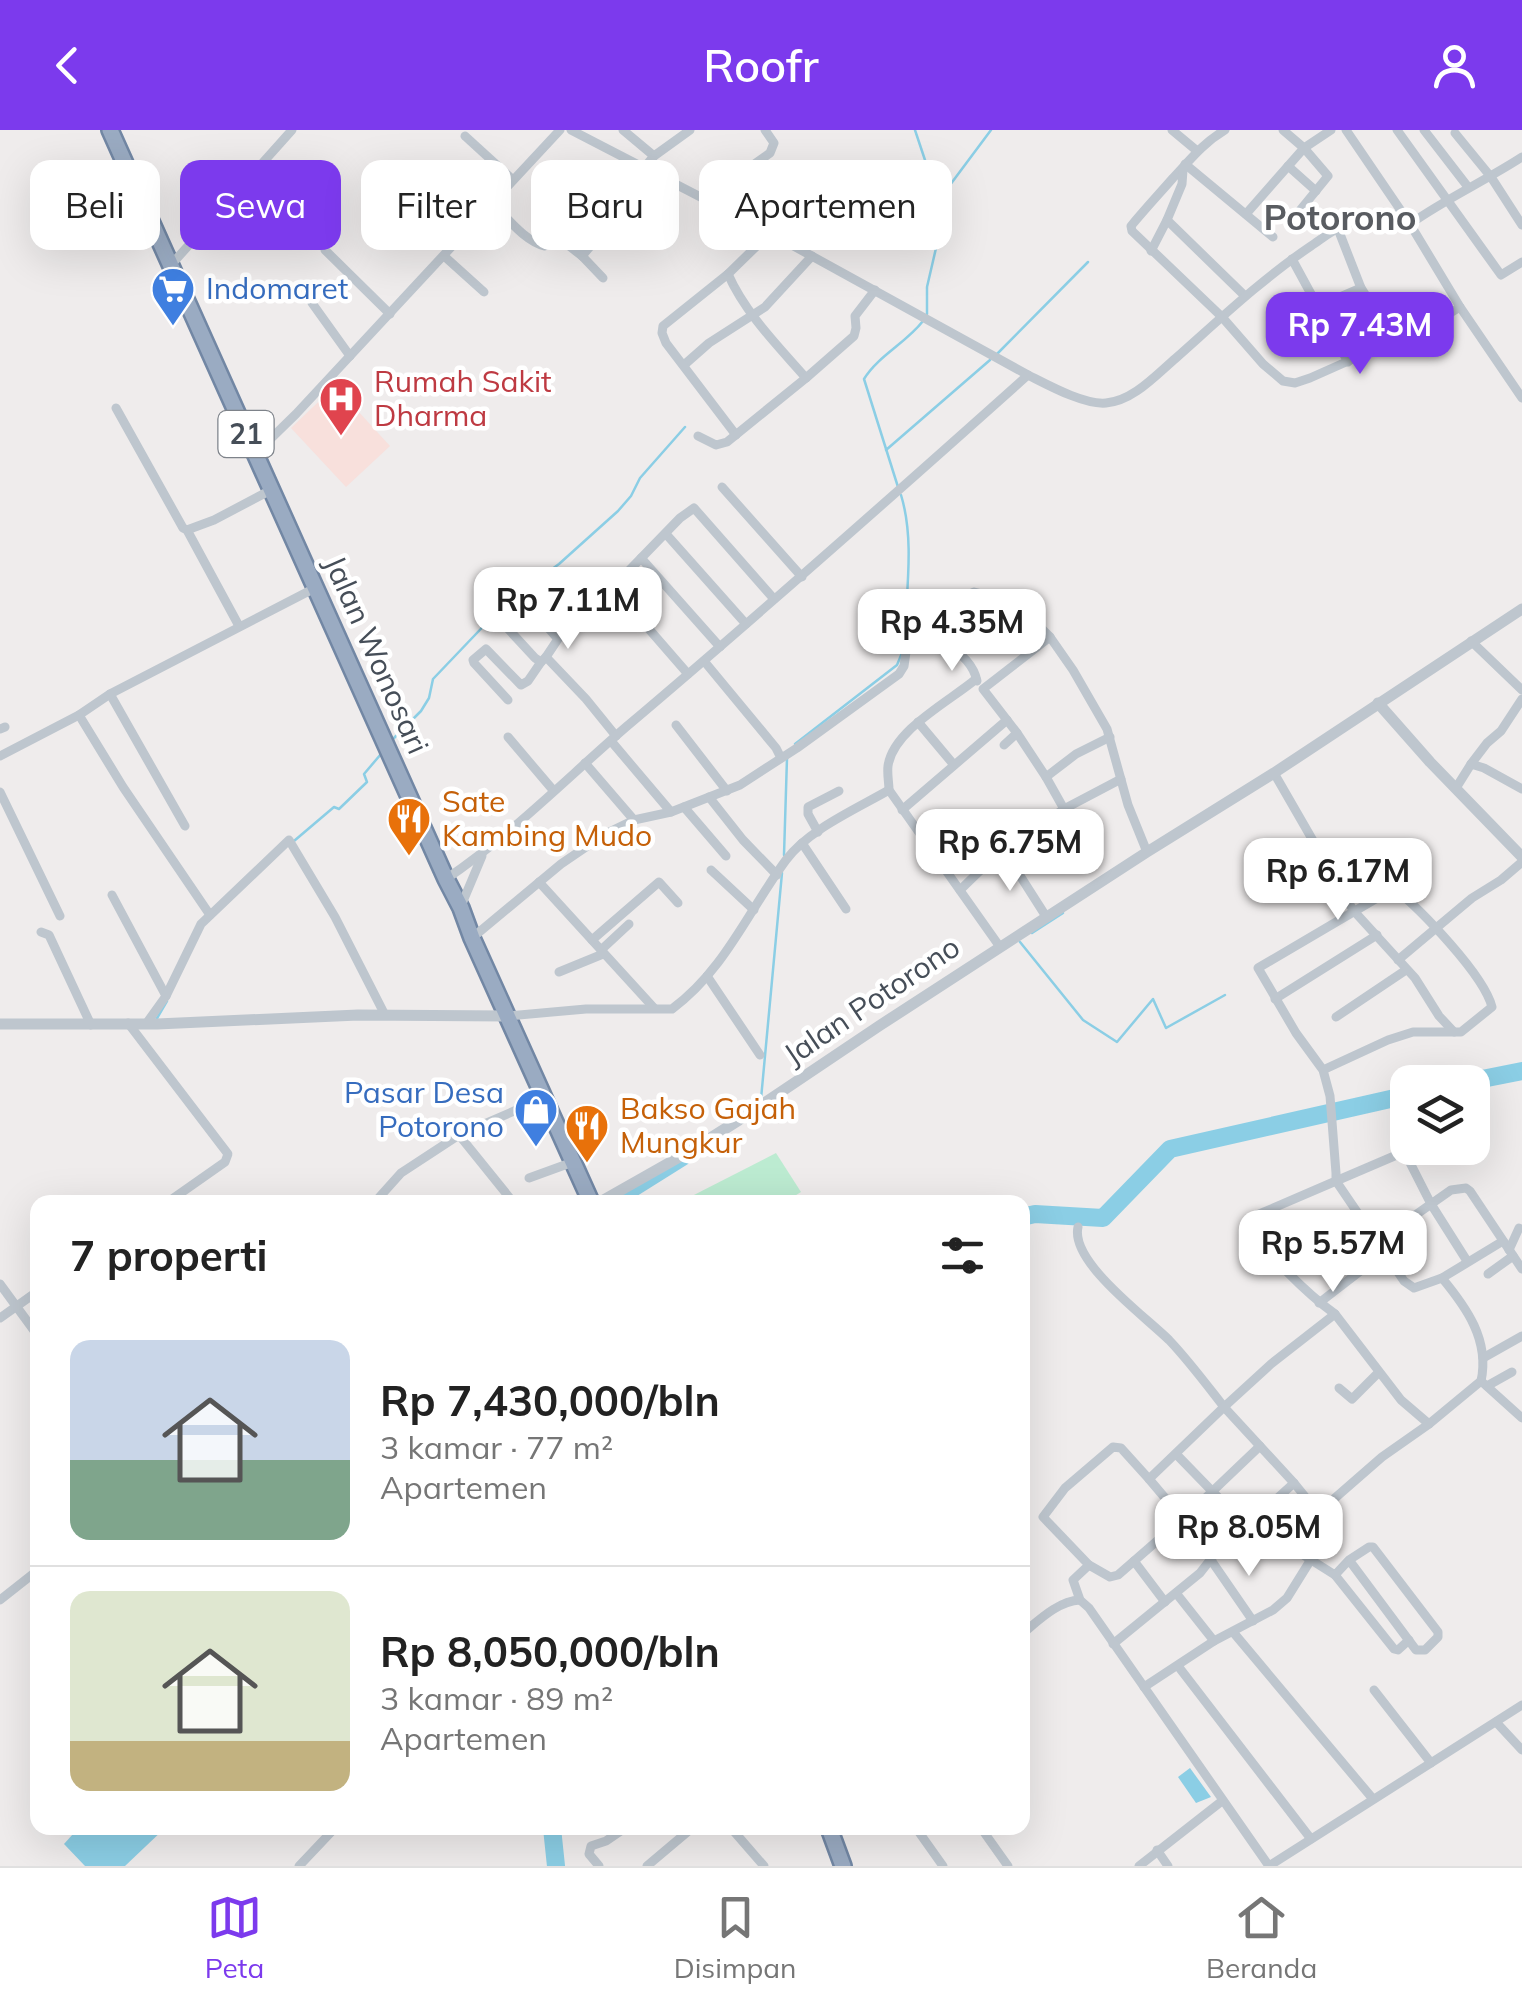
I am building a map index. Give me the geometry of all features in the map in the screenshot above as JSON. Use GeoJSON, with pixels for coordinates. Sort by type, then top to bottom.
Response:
{"type":"FeatureCollection","features":[{"type":"Feature","properties":{"kind":"highway","name":"Jalan Wonosari"},"geometry":{"type":"LineString","coordinates":[[110,130],[588,1195]]}},
{"type":"Feature","properties":{"kind":"highway"},"geometry":{"type":"LineString","coordinates":[[832,1835],[843,1866]]}},
{"type":"Feature","properties":{"kind":"street"},"geometry":{"type":"LineString","coordinates":[[171,266],[292,130]]}},
{"type":"Feature","properties":{"kind":"street"},"geometry":{"type":"LineString","coordinates":[[465,136],[512,179],[560,130]]}},
{"type":"Feature","properties":{"kind":"street"},"geometry":{"type":"LineString","coordinates":[[570,130],[629,160]]}},
{"type":"Feature","properties":{"kind":"street"},"geometry":{"type":"LineString","coordinates":[[622,130],[654,156]]}},
{"type":"Feature","properties":{"kind":"street"},"geometry":{"type":"LineString","coordinates":[[653,160],[690,130]]}},
{"type":"Feature","properties":{"kind":"street"},"geometry":{"type":"LineString","coordinates":[[759,160],[774,144],[765,130]]}},
{"type":"Feature","properties":{"kind":"street"},"geometry":{"type":"LineString","coordinates":[[1172,130],[1196,150]]}},
{"type":"Feature","properties":{"kind":"street"},"geometry":{"type":"LineString","coordinates":[[1225,130],[1196,150],[1131,226],[1138,239],[1222,318],[1263,364],[1288,383],[1348,362],[1460,307]]}},
{"type":"Feature","properties":{"kind":"street"},"geometry":{"type":"LineString","coordinates":[[1283,130],[1328,176],[1298,214]]}},
{"type":"Feature","properties":{"kind":"street"},"geometry":{"type":"LineString","coordinates":[[1246,214],[1304,148],[1330,130]]}},
{"type":"Feature","properties":{"kind":"street"},"geometry":{"type":"LineString","coordinates":[[1346,130],[1522,398]]}},
{"type":"Feature","properties":{"kind":"street"},"geometry":{"type":"LineString","coordinates":[[1397,130],[1501,275],[1522,262]]}},
{"type":"Feature","properties":{"kind":"street"},"geometry":{"type":"LineString","coordinates":[[1424,130],[1468,187]]}},
{"type":"Feature","properties":{"kind":"street"},"geometry":{"type":"LineString","coordinates":[[1455,133],[1491,177],[1522,225]]}},
{"type":"Feature","properties":{"kind":"street"},"geometry":{"type":"LineString","coordinates":[[1410,224],[1522,157]]}},
{"type":"Feature","properties":{"kind":"street"},"geometry":{"type":"LineString","coordinates":[[1184,165],[1273,237]]}},
{"type":"Feature","properties":{"kind":"street"},"geometry":{"type":"LineString","coordinates":[[1151,251],[1182,184],[1184,165]]}},
{"type":"Feature","properties":{"kind":"street"},"geometry":{"type":"LineString","coordinates":[[1288,166],[1316,191]]}},
{"type":"Feature","properties":{"kind":"street"},"geometry":{"type":"LineString","coordinates":[[801,250],[1028,375],[1102,404],[1137,391],[1244,296],[1338,229],[1384,215],[1403,214]]}},
{"type":"Feature","properties":{"kind":"street"},"geometry":{"type":"LineString","coordinates":[[1167,220],[1244,296]]}},
{"type":"Feature","properties":{"kind":"street"},"geometry":{"type":"LineString","coordinates":[[511,222],[538,245],[545,246],[559,238],[603,278]]}},
{"type":"Feature","properties":{"kind":"street"},"geometry":{"type":"LineString","coordinates":[[1338,229],[1361,288],[1394,340]]}},
{"type":"Feature","properties":{"kind":"street"},"geometry":{"type":"LineString","coordinates":[[326,250],[390,314]]}},
{"type":"Feature","properties":{"kind":"street"},"geometry":{"type":"LineString","coordinates":[[255,454],[449,250]]}},
{"type":"Feature","properties":{"kind":"street"},"geometry":{"type":"LineString","coordinates":[[582,256],[587,250]]}},
{"type":"Feature","properties":{"kind":"street"},"geometry":{"type":"LineString","coordinates":[[736,435],[662,333],[668,320],[753,250]]}},
{"type":"Feature","properties":{"kind":"street"},"geometry":{"type":"LineString","coordinates":[[444,256],[484,292]]}},
{"type":"Feature","properties":{"kind":"street"},"geometry":{"type":"LineString","coordinates":[[684,365],[709,343],[765,307],[812,256]]}},
{"type":"Feature","properties":{"kind":"street"},"geometry":{"type":"LineString","coordinates":[[1292,259],[1348,362]]}},
{"type":"Feature","properties":{"kind":"street"},"geometry":{"type":"LineString","coordinates":[[728,274],[752,314],[806,378]]}},
{"type":"Feature","properties":{"kind":"street"},"geometry":{"type":"LineString","coordinates":[[1317,307],[1361,288]]}},
{"type":"Feature","properties":{"kind":"street"},"geometry":{"type":"LineString","coordinates":[[698,436],[716,445],[727,442],[806,378],[854,336],[855,316],[875,290]]}},
{"type":"Feature","properties":{"kind":"street"},"geometry":{"type":"LineString","coordinates":[[312,304],[350,356]]}},
{"type":"Feature","properties":{"kind":"street"},"geometry":{"type":"LineString","coordinates":[[446,879],[483,854],[1028,375]]}},
{"type":"Feature","properties":{"kind":"street"},"geometry":{"type":"LineString","coordinates":[[116,408],[240,626]]}},
{"type":"Feature","properties":{"kind":"street"},"geometry":{"type":"LineString","coordinates":[[722,487],[802,577]]}},
{"type":"Feature","properties":{"kind":"street"},"geometry":{"type":"LineString","coordinates":[[188,530],[271,490]]}},
{"type":"Feature","properties":{"kind":"street"},"geometry":{"type":"LineString","coordinates":[[688,674],[614,590],[680,518],[694,508],[774,600]]}},
{"type":"Feature","properties":{"kind":"street"},"geometry":{"type":"LineString","coordinates":[[666,534],[746,624]]}},
{"type":"Feature","properties":{"kind":"street"},"geometry":{"type":"LineString","coordinates":[[641,558],[720,647]]}},
{"type":"Feature","properties":{"kind":"street"},"geometry":{"type":"LineString","coordinates":[[535,584],[498,616],[535,658],[544,659],[586,699],[670,812]]}},
{"type":"Feature","properties":{"kind":"street"},"geometry":{"type":"LineString","coordinates":[[0,756],[315,588]]}},
{"type":"Feature","properties":{"kind":"street"},"geometry":{"type":"LineString","coordinates":[[472,938],[604,834],[634,820],[670,812],[740,786],[797,748],[898,674],[907,656],[909,630],[918,621],[974,592],[1000,601],[1050,636],[1088,692],[1110,737],[1128,804],[1147,852]]}},
{"type":"Feature","properties":{"kind":"street"},"geometry":{"type":"LineString","coordinates":[[508,700],[473,660],[486,650],[521,685],[558,639],[521,597]]}},
{"type":"Feature","properties":{"kind":"street"},"geometry":{"type":"LineString","coordinates":[[975,624],[1000,601]]}},
{"type":"Feature","properties":{"kind":"street","name":"Jalan Potorono"},"geometry":{"type":"LineString","coordinates":[[612,1195],[690,1151],[1522,608]]}},
{"type":"Feature","properties":{"kind":"street"},"geometry":{"type":"LineString","coordinates":[[984,689],[1050,636]]}},
{"type":"Feature","properties":{"kind":"street"},"geometry":{"type":"LineString","coordinates":[[941,638],[970,663],[976,680],[1017,733],[1064,810]]}},
{"type":"Feature","properties":{"kind":"street"},"geometry":{"type":"LineString","coordinates":[[1470,641],[1522,690]]}},
{"type":"Feature","properties":{"kind":"street"},"geometry":{"type":"LineString","coordinates":[[704,661],[782,758]]}},
{"type":"Feature","properties":{"kind":"street"},"geometry":{"type":"LineString","coordinates":[[976,680],[918,722],[892,755],[888,766],[889,790],[1000,946]]}},
{"type":"Feature","properties":{"kind":"street"},"geometry":{"type":"LineString","coordinates":[[110,694],[185,826]]}},
{"type":"Feature","properties":{"kind":"street"},"geometry":{"type":"LineString","coordinates":[[1456,788],[1522,700]]}},
{"type":"Feature","properties":{"kind":"street"},"geometry":{"type":"LineString","coordinates":[[1378,703],[1522,860],[1398,960]]}},
{"type":"Feature","properties":{"kind":"street"},"geometry":{"type":"LineString","coordinates":[[78,715],[210,915]]}},
{"type":"Feature","properties":{"kind":"street"},"geometry":{"type":"LineString","coordinates":[[902,810],[1007,720]]}},
{"type":"Feature","properties":{"kind":"street"},"geometry":{"type":"LineString","coordinates":[[918,722],[954,765]]}},
{"type":"Feature","properties":{"kind":"street"},"geometry":{"type":"LineString","coordinates":[[676,725],[727,791]]}},
{"type":"Feature","properties":{"kind":"street"},"geometry":{"type":"LineString","coordinates":[[1004,745],[1017,733]]}},
{"type":"Feature","properties":{"kind":"street"},"geometry":{"type":"LineString","coordinates":[[508,737],[553,790]]}},
{"type":"Feature","properties":{"kind":"street"},"geometry":{"type":"LineString","coordinates":[[1046,777],[1076,754],[1110,737]]}},
{"type":"Feature","properties":{"kind":"street"},"geometry":{"type":"LineString","coordinates":[[584,763],[634,820]]}},
{"type":"Feature","properties":{"kind":"street"},"geometry":{"type":"LineString","coordinates":[[1471,764],[1522,788]]}},
{"type":"Feature","properties":{"kind":"street"},"geometry":{"type":"LineString","coordinates":[[1274,773],[1353,910],[1415,978],[1454,1033]]}},
{"type":"Feature","properties":{"kind":"street"},"geometry":{"type":"LineString","coordinates":[[960,890],[990,861],[1064,810],[1121,779]]}},
{"type":"Feature","properties":{"kind":"street"},"geometry":{"type":"LineString","coordinates":[[0,1024],[507,1016],[586,1009],[672,1008],[707,976],[786,860],[802,843],[889,790]]}},
{"type":"Feature","properties":{"kind":"street"},"geometry":{"type":"LineString","coordinates":[[818,832],[808,807],[840,791]]}},
{"type":"Feature","properties":{"kind":"street"},"geometry":{"type":"LineString","coordinates":[[0,792],[60,916]]}},
{"type":"Feature","properties":{"kind":"street"},"geometry":{"type":"LineString","coordinates":[[709,797],[743,840],[778,872]]}},
{"type":"Feature","properties":{"kind":"street"},"geometry":{"type":"LineString","coordinates":[[684,807],[726,856]]}},
{"type":"Feature","properties":{"kind":"street"},"geometry":{"type":"LineString","coordinates":[[146,1024],[166,996],[201,924],[289,840],[385,1015]]}},
{"type":"Feature","properties":{"kind":"street"},"geometry":{"type":"LineString","coordinates":[[802,843],[846,909]]}},
{"type":"Feature","properties":{"kind":"street"},"geometry":{"type":"LineString","coordinates":[[1006,852],[1047,918]]}},
{"type":"Feature","properties":{"kind":"street"},"geometry":{"type":"LineString","coordinates":[[461,908],[483,854]]}},
{"type":"Feature","properties":{"kind":"street"},"geometry":{"type":"LineString","coordinates":[[711,870],[754,910]]}},
{"type":"Feature","properties":{"kind":"street"},"geometry":{"type":"LineString","coordinates":[[539,882],[654,1008]]}},
{"type":"Feature","properties":{"kind":"street"},"geometry":{"type":"LineString","coordinates":[[592,940],[658,882],[678,903]]}},
{"type":"Feature","properties":{"kind":"street"},"geometry":{"type":"LineString","coordinates":[[1323,1070],[1413,1032],[1454,1033],[1467,1028],[1492,1007],[1492,1001],[1465,962],[1394,888],[1258,968],[1323,1070],[1330,1100],[1336,1181],[1409,1286],[1414,1288],[1442,1278],[1467,1261],[1508,1249]]}},
{"type":"Feature","properties":{"kind":"street"},"geometry":{"type":"LineString","coordinates":[[112,895],[166,996]]}},
{"type":"Feature","properties":{"kind":"street"},"geometry":{"type":"LineString","coordinates":[[559,972],[602,952],[629,924]]}},
{"type":"Feature","properties":{"kind":"street"},"geometry":{"type":"LineString","coordinates":[[41,932],[49,934],[91,1025]]}},
{"type":"Feature","properties":{"kind":"street"},"geometry":{"type":"LineString","coordinates":[[1275,998],[1377,936]]}},
{"type":"Feature","properties":{"kind":"street"},"geometry":{"type":"LineString","coordinates":[[1336,1018],[1406,970]]}},
{"type":"Feature","properties":{"kind":"street"},"geometry":{"type":"LineString","coordinates":[[707,976],[760,1055]]}},
{"type":"Feature","properties":{"kind":"street"},"geometry":{"type":"LineString","coordinates":[[1428,1032],[1440,1016]]}},
{"type":"Feature","properties":{"kind":"street"},"geometry":{"type":"LineString","coordinates":[[128,1022],[228,1154],[225,1162],[178,1195]]}},
{"type":"Feature","properties":{"kind":"street"},"geometry":{"type":"LineString","coordinates":[[381,1195],[400,1173],[459,1136],[544,1098]]}},
{"type":"Feature","properties":{"kind":"street"},"geometry":{"type":"LineString","coordinates":[[459,1136],[506,1195]]}},
{"type":"Feature","properties":{"kind":"street"},"geometry":{"type":"LineString","coordinates":[[1390,1157],[1257,1215],[1250,1224],[1319,1303],[1335,1314],[1401,1400],[1428,1424]]}},
{"type":"Feature","properties":{"kind":"street"},"geometry":{"type":"LineString","coordinates":[[529,1178],[573,1162]]}},
{"type":"Feature","properties":{"kind":"street"},"geometry":{"type":"LineString","coordinates":[[1415,1165],[1431,1204],[1467,1261]]}},
{"type":"Feature","properties":{"kind":"street"},"geometry":{"type":"LineString","coordinates":[[1377,1242],[1451,1190],[1466,1188],[1522,1269]]}},
{"type":"Feature","properties":{"kind":"street"},"geometry":{"type":"LineString","coordinates":[[1078,1228],[1080,1248],[1106,1282],[1180,1352],[1324,1520]]}},
{"type":"Feature","properties":{"kind":"street"},"geometry":{"type":"LineString","coordinates":[[1488,1274],[1519,1228]]}},
{"type":"Feature","properties":{"kind":"street"},"geometry":{"type":"LineString","coordinates":[[1319,1303],[1385,1252]]}},
{"type":"Feature","properties":{"kind":"street"},"geometry":{"type":"LineString","coordinates":[[1442,1278],[1478,1330],[1484,1384],[1522,1418]]}},
{"type":"Feature","properties":{"kind":"street"},"geometry":{"type":"LineString","coordinates":[[0,1284],[30,1326]]}},
{"type":"Feature","properties":{"kind":"street"},"geometry":{"type":"LineString","coordinates":[[0,1318],[30,1296]]}},
{"type":"Feature","properties":{"kind":"street"},"geometry":{"type":"LineString","coordinates":[[1149,1478],[1270,1364],[1335,1314]]}},
{"type":"Feature","properties":{"kind":"street"},"geometry":{"type":"LineString","coordinates":[[1482,1358],[1522,1336]]}},
{"type":"Feature","properties":{"kind":"street"},"geometry":{"type":"LineString","coordinates":[[1144,1688],[1287,1598],[1310,1562],[1335,1498],[1382,1457],[1484,1384],[1512,1372]]}},
{"type":"Feature","properties":{"kind":"street"},"geometry":{"type":"LineString","coordinates":[[1339,1388],[1352,1399],[1378,1373]]}},
{"type":"Feature","properties":{"kind":"street"},"geometry":{"type":"LineString","coordinates":[[1253,1621],[1182,1518],[1121,1448],[1113,1446],[1065,1488],[1043,1517],[1089,1566],[1110,1578],[1118,1575],[1182,1518],[1213,1492],[1260,1446]]}},
{"type":"Feature","properties":{"kind":"street"},"geometry":{"type":"LineString","coordinates":[[1176,1454],[1247,1523],[1335,1575],[1392,1648],[1398,1650],[1409,1640]]}},
{"type":"Feature","properties":{"kind":"street"},"geometry":{"type":"LineString","coordinates":[[1113,1644],[1176,1593],[1225,1541],[1294,1482]]}},
{"type":"Feature","properties":{"kind":"street"},"geometry":{"type":"LineString","coordinates":[[1335,1575],[1349,1560],[1373,1547],[1439,1634],[1422,1652],[1416,1650],[1349,1560]]}},
{"type":"Feature","properties":{"kind":"street"},"geometry":{"type":"LineString","coordinates":[[1134,1561],[1165,1602]]}},
{"type":"Feature","properties":{"kind":"street"},"geometry":{"type":"LineString","coordinates":[[1080,1600],[1073,1580],[1089,1566]]}},
{"type":"Feature","properties":{"kind":"street"},"geometry":{"type":"LineString","coordinates":[[0,1600],[30,1576]]}},
{"type":"Feature","properties":{"kind":"street"},"geometry":{"type":"LineString","coordinates":[[1176,1593],[1214,1642]]}},
{"type":"Feature","properties":{"kind":"street"},"geometry":{"type":"LineString","coordinates":[[1030,1628],[1074,1599],[1090,1608],[1269,1866],[1522,1705]]}},
{"type":"Feature","properties":{"kind":"street"},"geometry":{"type":"LineString","coordinates":[[1233,1632],[1373,1799]]}},
{"type":"Feature","properties":{"kind":"street"},"geometry":{"type":"LineString","coordinates":[[1178,1666],[1311,1839]]}},
{"type":"Feature","properties":{"kind":"street"},"geometry":{"type":"LineString","coordinates":[[1374,1690],[1431,1764]]}},
{"type":"Feature","properties":{"kind":"street"},"geometry":{"type":"LineString","coordinates":[[1496,1722],[1522,1750]]}},
{"type":"Feature","properties":{"kind":"street"},"geometry":{"type":"LineString","coordinates":[[1139,1866],[1222,1801]]}},
{"type":"Feature","properties":{"kind":"street"},"geometry":{"type":"LineString","coordinates":[[300,1866],[329,1835]]}},
{"type":"Feature","properties":{"kind":"street"},"geometry":{"type":"LineString","coordinates":[[600,1866],[590,1854],[590,1846],[615,1835]]}},
{"type":"Feature","properties":{"kind":"street"},"geometry":{"type":"LineString","coordinates":[[647,1866],[684,1835]]}},
{"type":"Feature","properties":{"kind":"street"},"geometry":{"type":"LineString","coordinates":[[737,1835],[764,1866]]}},
{"type":"Feature","properties":{"kind":"street"},"geometry":{"type":"LineString","coordinates":[[921,1835],[943,1866]]}},
{"type":"Feature","properties":{"kind":"street"},"geometry":{"type":"LineString","coordinates":[[986,1835],[1005,1862],[991,1866]]}},
{"type":"Feature","properties":{"kind":"street"},"geometry":{"type":"LineString","coordinates":[[1157,1850],[1168,1866]]}},
{"type":"Feature","properties":{"kind":"shaded area","name":"Rumah Sakit Dharma"},"geometry":{"type":"Polygon","coordinates":[[[335,386],[390,446],[346,487],[291,428],[335,386]]]}},
{"type":"Feature","properties":{"kind":"green space"},"geometry":{"type":"Polygon","coordinates":[[[776,1153],[801,1192],[796,1195],[694,1195],[776,1153]]]}},
{"type":"Feature","properties":{"kind":"water"},"geometry":{"type":"Polygon","coordinates":[[[1190,1768],[1211,1797],[1196,1803],[1178,1777],[1190,1768]]]}},
{"type":"Feature","properties":{"kind":"water"},"geometry":{"type":"Polygon","coordinates":[[[72,1835],[158,1835],[125,1866],[85,1866],[64,1844],[72,1835]]]}},
{"type":"Feature","properties":{"kind":"waterway"},"geometry":{"type":"LineString","coordinates":[[915,130],[930,175],[946,205],[927,287],[927,314]]}},
{"type":"Feature","properties":{"kind":"waterway"},"geometry":{"type":"LineString","coordinates":[[952,182],[991,130]]}},
{"type":"Feature","properties":{"kind":"waterway"},"geometry":{"type":"LineString","coordinates":[[996,355],[1088,262]]}},
{"type":"Feature","properties":{"kind":"waterway"},"geometry":{"type":"LineString","coordinates":[[898,487],[864,379],[923,321]]}},
{"type":"Feature","properties":{"kind":"waterway"},"geometry":{"type":"LineString","coordinates":[[886,450],[990,360]]}},
{"type":"Feature","properties":{"kind":"waterway"},"geometry":{"type":"LineString","coordinates":[[537,580],[618,511],[640,478],[685,427]]}},
{"type":"Feature","properties":{"kind":"waterway"},"geometry":{"type":"LineString","coordinates":[[901,495],[909,545],[905,630]]}},
{"type":"Feature","properties":{"kind":"waterway"},"geometry":{"type":"LineString","coordinates":[[392,740],[421,711],[433,679],[496,613]]}},
{"type":"Feature","properties":{"kind":"waterway"},"geometry":{"type":"LineString","coordinates":[[795,744],[897,665],[902,653]]}},
{"type":"Feature","properties":{"kind":"waterway"},"geometry":{"type":"LineString","coordinates":[[294,841],[334,807],[339,809],[367,782],[364,774],[381,754]]}},
{"type":"Feature","properties":{"kind":"waterway"},"geometry":{"type":"LineString","coordinates":[[784,855],[787,758]]}},
{"type":"Feature","properties":{"kind":"waterway"},"geometry":{"type":"LineString","coordinates":[[761,1099],[782,873]]}},
{"type":"Feature","properties":{"kind":"waterway"},"geometry":{"type":"LineString","coordinates":[[1032,933],[1063,913]]}},
{"type":"Feature","properties":{"kind":"waterway"},"geometry":{"type":"LineString","coordinates":[[1020,942],[1083,1020],[1117,1042],[1153,999],[1166,1028],[1225,995]]}},
{"type":"Feature","properties":{"kind":"waterway"},"geometry":{"type":"LineString","coordinates":[[156,1020],[167,1001]]}},
{"type":"Feature","properties":{"kind":"waterway"},"geometry":{"type":"LineString","coordinates":[[1490,1077],[1522,1071]]}},
{"type":"Feature","properties":{"kind":"waterway"},"geometry":{"type":"LineString","coordinates":[[1030,1215],[1103,1218],[1170,1149],[1390,1099]]}},
{"type":"Feature","properties":{"kind":"waterway"},"geometry":{"type":"LineString","coordinates":[[629,1195],[685,1160]]}},
{"type":"Feature","properties":{"kind":"waterway"},"geometry":{"type":"LineString","coordinates":[[553,1835],[556,1866]]}},
{"type":"Feature","properties":{"kind":"place","name":"Indomaret"},"geometry":{"type":"Point","coordinates":[173,327]}},
{"type":"Feature","properties":{"kind":"place","name":"Rumah Sakit Dharma"},"geometry":{"type":"Point","coordinates":[341,437]}},
{"type":"Feature","properties":{"kind":"place","name":"Sate Kambing Mudo"},"geometry":{"type":"Point","coordinates":[409,857]}},
{"type":"Feature","properties":{"kind":"place","name":"Pasar Desa Potorono"},"geometry":{"type":"Point","coordinates":[536,1148]}},
{"type":"Feature","properties":{"kind":"place","name":"Bakso Gajah Mungkur"},"geometry":{"type":"Point","coordinates":[587,1164]}},
{"type":"Feature","properties":{"kind":"district","name":"Potorono"},"geometry":{"type":"Point","coordinates":[1340,218]}}]}
